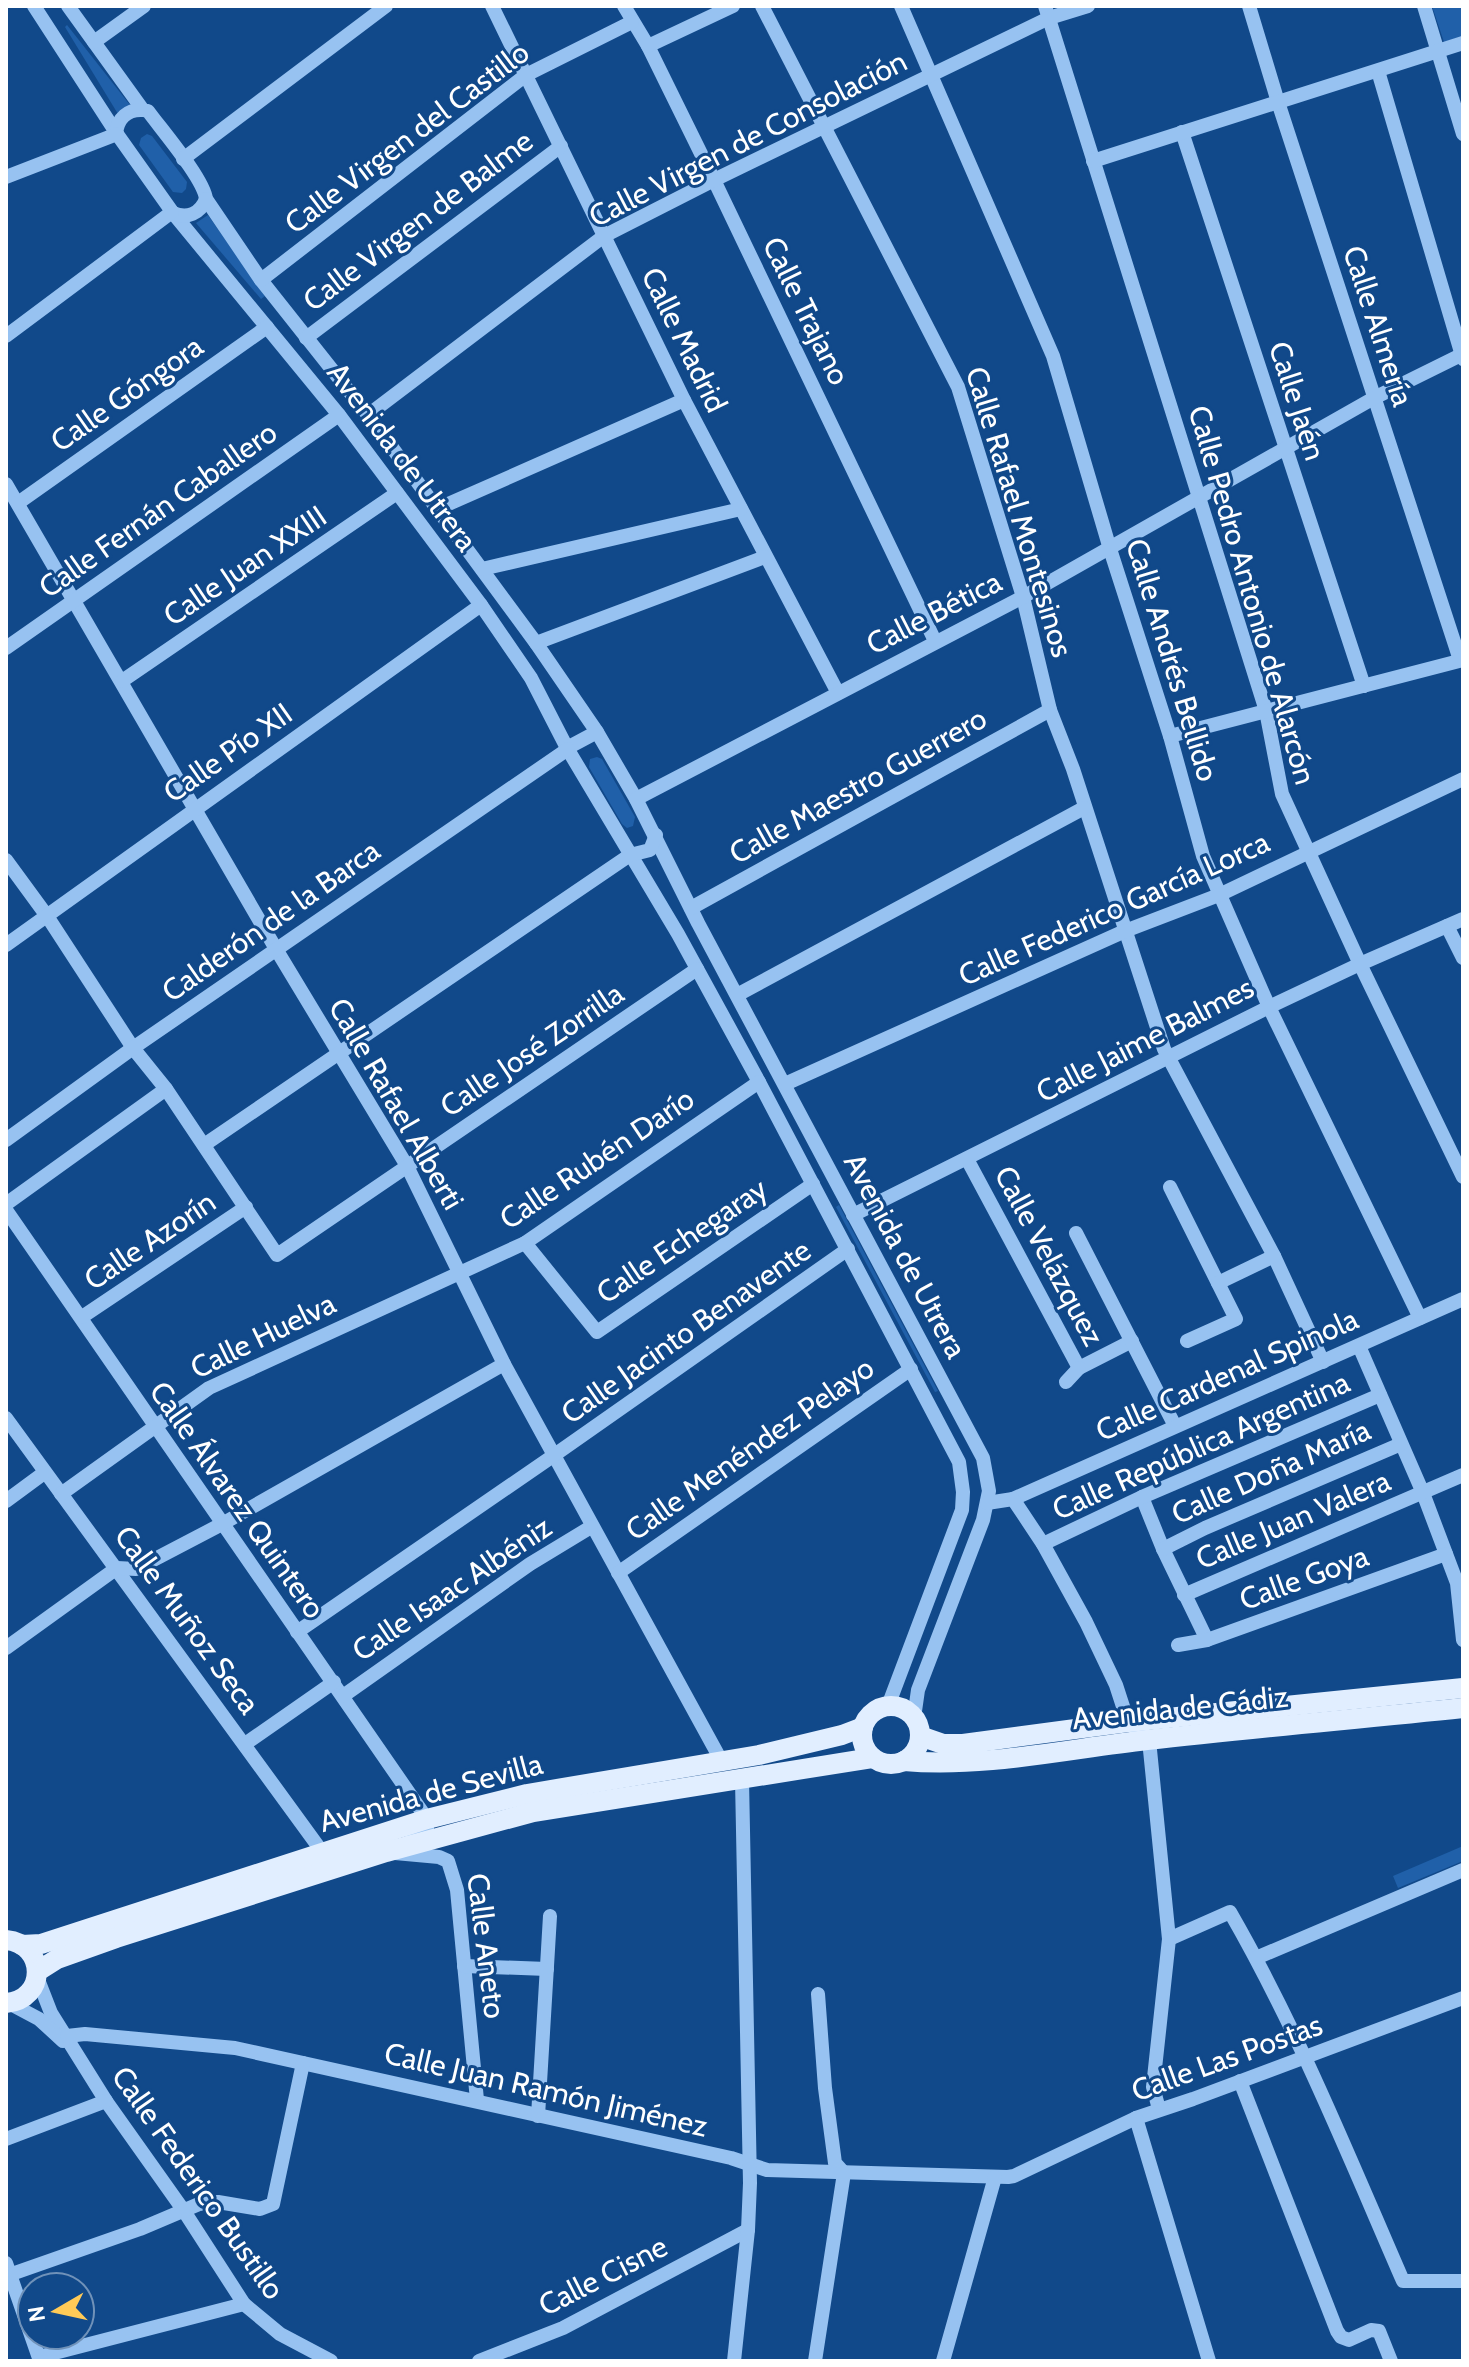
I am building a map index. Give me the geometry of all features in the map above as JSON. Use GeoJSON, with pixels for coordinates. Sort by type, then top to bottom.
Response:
{"type":"FeatureCollection","features":[{"type":"Feature","properties":{"kind":"main road","name":"Avenida de Cádiz"},"geometry":{"type":"LineString","coordinates":[[917,1727],[943,1744],[963,1744],[1128,1722],[1463,1688]]}},
{"type":"Feature","properties":{"kind":"main road"},"geometry":{"type":"LineString","coordinates":[[888,1706],[903,1709],[917,1727],[915,1751],[904,1761],[888,1765],[872,1758],[863,1744],[863,1727],[872,1713],[888,1706]]}},
{"type":"Feature","properties":{"kind":"main road","name":"Avenida de Cádiz"},"geometry":{"type":"LineString","coordinates":[[904,1761],[934,1764],[983,1760],[1463,1708]]}},
{"type":"Feature","properties":{"kind":"main road","name":"Avenida de Sevilla"},"geometry":{"type":"LineString","coordinates":[[14,1942],[41,1944],[427,1819],[527,1794],[722,1762],[812,1743],[863,1727]]}},
{"type":"Feature","properties":{"kind":"main road","name":"Avenida de Sevilla"},"geometry":{"type":"LineString","coordinates":[[7,2003],[25,1997],[34,1987],[38,1974],[57,1959],[386,1852],[533,1812],[872,1758]]}},
{"type":"Feature","properties":{"kind":"main road"},"geometry":{"type":"LineString","coordinates":[[14,1942],[33,1956],[38,1974]]}},
{"type":"Feature","properties":{"kind":"street"},"geometry":{"type":"LineString","coordinates":[[34,6],[117,134]]}},
{"type":"Feature","properties":{"kind":"street"},"geometry":{"type":"LineString","coordinates":[[68,6],[143,110]]}},
{"type":"Feature","properties":{"kind":"street"},"geometry":{"type":"LineString","coordinates":[[94,42],[144,6]]}},
{"type":"Feature","properties":{"kind":"street"},"geometry":{"type":"LineString","coordinates":[[183,159],[386,6]]}},
{"type":"Feature","properties":{"kind":"street","name":"Calle Madrid"},"geometry":{"type":"LineString","coordinates":[[492,6],[684,400],[838,693]]}},
{"type":"Feature","properties":{"kind":"street","name":"Calle Trajano"},"geometry":{"type":"LineString","coordinates":[[624,6],[648,46],[714,180],[935,641]]}},
{"type":"Feature","properties":{"kind":"street"},"geometry":{"type":"LineString","coordinates":[[648,46],[733,6]]}},
{"type":"Feature","properties":{"kind":"street","name":"Calle Rafael Montesinos"},"geometry":{"type":"LineString","coordinates":[[762,6],[958,387],[1023,597],[1050,710],[1169,1057],[1274,1256],[1323,1362]]}},
{"type":"Feature","properties":{"kind":"street","name":"Calle Andrés Bellido"},"geometry":{"type":"LineString","coordinates":[[901,6],[1053,356],[1170,736],[1199,845],[1269,1007],[1420,1318]]}},
{"type":"Feature","properties":{"kind":"street","name":"Calle Virgen de Consolación"},"geometry":{"type":"LineString","coordinates":[[368,415],[604,236],[930,77],[1047,12],[1088,6]]}},
{"type":"Feature","properties":{"kind":"street","name":"Calle Almería"},"geometry":{"type":"LineString","coordinates":[[1249,6],[1374,398],[1462,660]]}},
{"type":"Feature","properties":{"kind":"street"},"geometry":{"type":"LineString","coordinates":[[1424,6],[1463,134]]}},
{"type":"Feature","properties":{"kind":"street","name":"Calle Pedro Antonio de Alarcón"},"geometry":{"type":"LineString","coordinates":[[1047,12],[1266,711],[1282,794],[1463,1177]]}},
{"type":"Feature","properties":{"kind":"street","name":"Calle Virgen del Castillo"},"geometry":{"type":"LineString","coordinates":[[261,280],[526,75],[632,22]]}},
{"type":"Feature","properties":{"kind":"street"},"geometry":{"type":"LineString","coordinates":[[1093,161],[1463,43]]}},
{"type":"Feature","properties":{"kind":"street"},"geometry":{"type":"LineString","coordinates":[[1378,71],[1462,356]]}},
{"type":"Feature","properties":{"kind":"street"},"geometry":{"type":"LineString","coordinates":[[117,134],[122,117],[143,110]]}},
{"type":"Feature","properties":{"kind":"street","name":"Avenida de Utrera"},"geometry":{"type":"LineString","coordinates":[[143,110],[148,111],[183,159],[261,280],[368,415],[536,643],[597,732],[656,835],[691,908],[983,1458],[988,1485],[983,1520],[918,1690],[917,1727]]}},
{"type":"Feature","properties":{"kind":"street","name":"Calle Jaén"},"geometry":{"type":"LineString","coordinates":[[1182,132],[1364,686]]}},
{"type":"Feature","properties":{"kind":"street"},"geometry":{"type":"LineString","coordinates":[[6,177],[117,134]]}},
{"type":"Feature","properties":{"kind":"street","name":"Avenida de Utrera"},"geometry":{"type":"LineString","coordinates":[[117,134],[172,212],[339,415],[481,605],[531,678],[759,1082],[959,1462],[963,1502],[959,1521],[888,1706]]}},
{"type":"Feature","properties":{"kind":"street","name":"Calle Virgen de Balme"},"geometry":{"type":"LineString","coordinates":[[306,338],[561,146]]}},
{"type":"Feature","properties":{"kind":"street"},"geometry":{"type":"LineString","coordinates":[[6,336],[172,212],[182,216],[194,214],[206,199]]}},
{"type":"Feature","properties":{"kind":"street","name":"Calle Góngora"},"geometry":{"type":"LineString","coordinates":[[18,503],[267,327]]}},
{"type":"Feature","properties":{"kind":"street","name":"Calle Bética"},"geometry":{"type":"LineString","coordinates":[[636,799],[1023,597],[1374,398],[1462,356]]}},
{"type":"Feature","properties":{"kind":"street"},"geometry":{"type":"LineString","coordinates":[[437,509],[684,400]]}},
{"type":"Feature","properties":{"kind":"street","name":"Calle Fernán Caballero"},"geometry":{"type":"LineString","coordinates":[[6,648],[339,415]]}},
{"type":"Feature","properties":{"kind":"street","name":"Calle Rafael Alberti"},"geometry":{"type":"LineString","coordinates":[[6,484],[276,949],[407,1166],[504,1364],[722,1762]]}},
{"type":"Feature","properties":{"kind":"street","name":"Calle Juan XXIII"},"geometry":{"type":"LineString","coordinates":[[122,681],[397,493]]}},
{"type":"Feature","properties":{"kind":"street"},"geometry":{"type":"LineString","coordinates":[[482,569],[741,509]]}},
{"type":"Feature","properties":{"kind":"street"},"geometry":{"type":"LineString","coordinates":[[536,643],[765,557]]}},
{"type":"Feature","properties":{"kind":"street","name":"Calle Pío XII"},"geometry":{"type":"LineString","coordinates":[[6,945],[481,605]]}},
{"type":"Feature","properties":{"kind":"street"},"geometry":{"type":"LineString","coordinates":[[1170,736],[1462,660]]}},
{"type":"Feature","properties":{"kind":"street","name":"Calle Maestro Guerrero"},"geometry":{"type":"LineString","coordinates":[[691,908],[1050,710]]}},
{"type":"Feature","properties":{"kind":"street","name":"Calderón de la Barca"},"geometry":{"type":"LineString","coordinates":[[6,1140],[276,949],[568,748],[597,732]]}},
{"type":"Feature","properties":{"kind":"street","name":"Calle Federico García Lorca"},"geometry":{"type":"LineString","coordinates":[[785,1084],[1125,931],[1219,895],[1463,779]]}},
{"type":"Feature","properties":{"kind":"street"},"geometry":{"type":"LineString","coordinates":[[737,995],[1084,808]]}},
{"type":"Feature","properties":{"kind":"street"},"geometry":{"type":"LineString","coordinates":[[204,1145],[630,855],[650,850],[656,835]]}},
{"type":"Feature","properties":{"kind":"street"},"geometry":{"type":"LineString","coordinates":[[6,860],[47,916],[133,1048],[166,1089],[246,1207]]}},
{"type":"Feature","properties":{"kind":"street","name":"Calle Jaime Balmes"},"geometry":{"type":"LineString","coordinates":[[853,1215],[1269,1007],[1463,919]]}},
{"type":"Feature","properties":{"kind":"street"},"geometry":{"type":"LineString","coordinates":[[1447,926],[1463,958]]}},
{"type":"Feature","properties":{"kind":"street","name":"Calle José Zorrilla"},"geometry":{"type":"LineString","coordinates":[[246,1207],[277,1255],[697,969]]}},
{"type":"Feature","properties":{"kind":"street","name":"Calle Rubén Darío"},"geometry":{"type":"LineString","coordinates":[[459,1272],[525,1243],[759,1082]]}},
{"type":"Feature","properties":{"kind":"street"},"geometry":{"type":"LineString","coordinates":[[6,1207],[166,1089]]}},
{"type":"Feature","properties":{"kind":"street","name":"Calle Velázquez"},"geometry":{"type":"LineString","coordinates":[[967,1159],[1079,1368],[1132,1341]]}},
{"type":"Feature","properties":{"kind":"street","name":"Calle Echegaray"},"geometry":{"type":"LineString","coordinates":[[525,1243],[597,1332],[813,1184]]}},
{"type":"Feature","properties":{"kind":"street"},"geometry":{"type":"LineString","coordinates":[[1170,1187],[1236,1319],[1187,1341]]}},
{"type":"Feature","properties":{"kind":"street","name":"Calle Álvarez Quintero"},"geometry":{"type":"LineString","coordinates":[[6,1207],[154,1427],[427,1819]]}},
{"type":"Feature","properties":{"kind":"street","name":"Calle Azorín"},"geometry":{"type":"LineString","coordinates":[[82,1317],[246,1207]]}},
{"type":"Feature","properties":{"kind":"street"},"geometry":{"type":"LineString","coordinates":[[1076,1233],[1175,1426]]}},
{"type":"Feature","properties":{"kind":"street","name":"Calle Jacinto Benavente"},"geometry":{"type":"LineString","coordinates":[[297,1632],[848,1249]]}},
{"type":"Feature","properties":{"kind":"street"},"geometry":{"type":"LineString","coordinates":[[1218,1283],[1274,1256]]}},
{"type":"Feature","properties":{"kind":"street","name":"Calle Huelva"},"geometry":{"type":"LineString","coordinates":[[61,1494],[209,1388],[459,1272]]}},
{"type":"Feature","properties":{"kind":"street","name":"Calle Cardenal Spinola"},"geometry":{"type":"LineString","coordinates":[[987,1503],[1013,1499],[1463,1300]]}},
{"type":"Feature","properties":{"kind":"street"},"geometry":{"type":"LineString","coordinates":[[1359,1346],[1423,1493],[1457,1583],[1463,1640]]}},
{"type":"Feature","properties":{"kind":"street"},"geometry":{"type":"LineString","coordinates":[[6,1648],[117,1568],[136,1569],[222,1524],[504,1364]]}},
{"type":"Feature","properties":{"kind":"street"},"geometry":{"type":"LineString","coordinates":[[1066,1382],[1079,1368]]}},
{"type":"Feature","properties":{"kind":"street","name":"Calle Menéndez Pelayo"},"geometry":{"type":"LineString","coordinates":[[618,1573],[911,1369]]}},
{"type":"Feature","properties":{"kind":"street","name":"Calle República Argentina"},"geometry":{"type":"LineString","coordinates":[[1043,1544],[1142,1497],[1380,1395]]}},
{"type":"Feature","properties":{"kind":"street","name":"Calle Muñoz Seca"},"geometry":{"type":"LineString","coordinates":[[6,1418],[323,1853]]}},
{"type":"Feature","properties":{"kind":"street","name":"Calle Doña María"},"geometry":{"type":"LineString","coordinates":[[1163,1549],[1401,1444]]}},
{"type":"Feature","properties":{"kind":"street"},"geometry":{"type":"LineString","coordinates":[[6,1501],[44,1473]]}},
{"type":"Feature","properties":{"kind":"street","name":"Calle Juan Valera"},"geometry":{"type":"LineString","coordinates":[[1184,1595],[1463,1475]]}},
{"type":"Feature","properties":{"kind":"street"},"geometry":{"type":"LineString","coordinates":[[1142,1497],[1163,1549],[1207,1640]]}},
{"type":"Feature","properties":{"kind":"street"},"geometry":{"type":"LineString","coordinates":[[1013,1499],[1043,1544],[1093,1635],[1116,1685],[1128,1722],[1149,1740],[1169,1939],[1153,2087],[1159,2109]]}},
{"type":"Feature","properties":{"kind":"street","name":"Calle Isaac Albéniz"},"geometry":{"type":"LineString","coordinates":[[343,1696],[530,1564],[591,1527]]}},
{"type":"Feature","properties":{"kind":"street","name":"Calle Goya"},"geometry":{"type":"LineString","coordinates":[[1178,1645],[1207,1640],[1446,1554]]}},
{"type":"Feature","properties":{"kind":"street"},"geometry":{"type":"LineString","coordinates":[[245,1744],[334,1682]]}},
{"type":"Feature","properties":{"kind":"street"},"geometry":{"type":"LineString","coordinates":[[734,2361],[748,2230],[749,2165],[742,1780]]}},
{"type":"Feature","properties":{"kind":"street"},"geometry":{"type":"LineString","coordinates":[[386,1852],[426,1833],[427,1819]]}},
{"type":"Feature","properties":{"kind":"street","name":"Calle Aneto"},"geometry":{"type":"LineString","coordinates":[[386,1852],[439,1857],[448,1861],[457,1890],[477,2100]]}},
{"type":"Feature","properties":{"kind":"street"},"geometry":{"type":"LineString","coordinates":[[1256,1958],[1463,1870]]}},
{"type":"Feature","properties":{"kind":"street"},"geometry":{"type":"LineString","coordinates":[[1169,1939],[1230,1912],[1304,2058],[1403,2281],[1463,2281]]}},
{"type":"Feature","properties":{"kind":"street"},"geometry":{"type":"LineString","coordinates":[[538,2116],[550,1916]]}},
{"type":"Feature","properties":{"kind":"street"},"geometry":{"type":"LineString","coordinates":[[464,1966],[547,1969]]}},
{"type":"Feature","properties":{"kind":"street","name":"Calle Federico Bustillo"},"geometry":{"type":"LineString","coordinates":[[38,1974],[51,2013],[106,2101],[184,2211],[244,2304],[280,2334],[331,2361]]}},
{"type":"Feature","properties":{"kind":"street"},"geometry":{"type":"LineString","coordinates":[[815,2361],[844,2173],[835,2163],[825,2088],[818,1994]]}},
{"type":"Feature","properties":{"kind":"street","name":"Calle Las Postas"},"geometry":{"type":"LineString","coordinates":[[1014,2176],[1136,2118],[1463,1998]]}},
{"type":"Feature","properties":{"kind":"street","name":"Calle Federico Bustillo"},"geometry":{"type":"LineString","coordinates":[[7,2003],[39,2019],[70,2043]]}},
{"type":"Feature","properties":{"kind":"street","name":"Calle Juan Ramón Jiménez"},"geometry":{"type":"LineString","coordinates":[[70,2043],[85,2034],[235,2048],[731,2158],[767,2170],[1014,2176]]}},
{"type":"Feature","properties":{"kind":"street"},"geometry":{"type":"LineString","coordinates":[[244,2304],[39,2359],[7,2271],[140,2229],[208,2203],[260,2209],[273,2204],[303,2063]]}},
{"type":"Feature","properties":{"kind":"street"},"geometry":{"type":"LineString","coordinates":[[1240,2081],[1337,2331],[1349,2340],[1371,2330],[1379,2331],[1391,2361]]}},
{"type":"Feature","properties":{"kind":"street"},"geometry":{"type":"LineString","coordinates":[[6,2139],[106,2101]]}},
{"type":"Feature","properties":{"kind":"street"},"geometry":{"type":"LineString","coordinates":[[1136,2118],[1209,2361]]}},
{"type":"Feature","properties":{"kind":"street"},"geometry":{"type":"LineString","coordinates":[[943,2361],[995,2177]]}},
{"type":"Feature","properties":{"kind":"street","name":"Calle Cisne"},"geometry":{"type":"LineString","coordinates":[[479,2361],[563,2328],[748,2230]]}},
{"type":"Feature","properties":{"kind":"shaded area"},"geometry":{"type":"Polygon","coordinates":[[[1432,6],[1463,6],[1463,36],[1444,42],[1432,6]]]}},
{"type":"Feature","properties":{"kind":"shaded area"},"geometry":{"type":"Polygon","coordinates":[[[67,25],[130,105],[118,114],[65,27],[67,25]]]}},
{"type":"Feature","properties":{"kind":"shaded area"},"geometry":{"type":"Polygon","coordinates":[[[147,134],[152,136],[187,182],[182,193],[173,192],[139,145],[141,138],[147,134]]]}},
{"type":"Feature","properties":{"kind":"shaded area"},"geometry":{"type":"Polygon","coordinates":[[[208,215],[265,296],[261,299],[196,223],[208,215]]]}},
{"type":"Feature","properties":{"kind":"shaded area"},"geometry":{"type":"Polygon","coordinates":[[[590,759],[602,759],[635,817],[633,826],[627,828],[622,824],[589,767],[590,759]]]}},
{"type":"Feature","properties":{"kind":"shaded area"},"geometry":{"type":"Polygon","coordinates":[[[839,1205],[938,1391],[935,1392],[836,1207],[839,1205]]]}},
{"type":"Feature","properties":{"kind":"shaded area"},"geometry":{"type":"Polygon","coordinates":[[[1463,1846],[1463,1861],[1398,1888],[1393,1876],[1463,1846]]]}}]}
